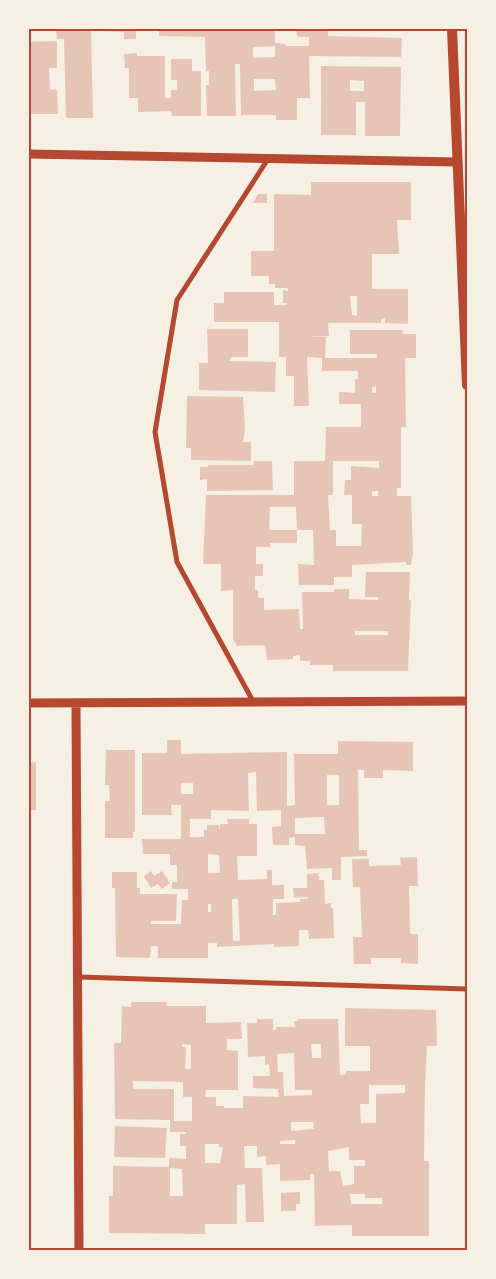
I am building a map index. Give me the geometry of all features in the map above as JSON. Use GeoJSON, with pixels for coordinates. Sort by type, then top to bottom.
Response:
{"type":"FeatureCollection","features":[{"type":"Feature","properties":{"kind":"main road"},"geometry":{"type":"LineString","coordinates":[[452,29],[467,385]]}},
{"type":"Feature","properties":{"kind":"street"},"geometry":{"type":"LineString","coordinates":[[29,154],[457,162]]}},
{"type":"Feature","properties":{"kind":"street"},"geometry":{"type":"LineString","coordinates":[[254,703],[177,562],[155,432],[177,300],[268,159]]}},
{"type":"Feature","properties":{"kind":"street"},"geometry":{"type":"LineString","coordinates":[[29,703],[467,701]]}},
{"type":"Feature","properties":{"kind":"street"},"geometry":{"type":"LineString","coordinates":[[76,704],[79,1250]]}},
{"type":"Feature","properties":{"kind":"street"},"geometry":{"type":"LineString","coordinates":[[78,977],[467,990]]}},
{"type":"Feature","properties":{"kind":"building"},"geometry":{"type":"Polygon","coordinates":[[[56,29],[91,29],[93,118],[66,118],[64,39],[57,39],[56,29]]]}},
{"type":"Feature","properties":{"kind":"building"},"geometry":{"type":"Polygon","coordinates":[[[98,29],[146,30],[136,31],[136,39],[124,39],[124,32],[98,31],[98,29]]]}},
{"type":"Feature","properties":{"kind":"building"},"geometry":{"type":"Polygon","coordinates":[[[159,29],[275,29],[275,43],[285,44],[285,46],[309,46],[309,37],[298,37],[295,29],[328,29],[328,36],[402,38],[401,57],[309,56],[310,98],[297,98],[297,120],[276,120],[276,115],[241,115],[240,64],[235,64],[236,116],[207,116],[206,85],[209,85],[209,71],[206,71],[205,37],[159,36],[159,29]],[[275,46],[253,47],[253,58],[275,57],[275,46]],[[254,79],[254,91],[276,90],[275,79],[254,79]]]}},
{"type":"Feature","properties":{"kind":"building"},"geometry":{"type":"Polygon","coordinates":[[[57,41],[57,68],[49,68],[50,89],[57,90],[58,114],[29,114],[29,42],[57,41]]]}},
{"type":"Feature","properties":{"kind":"building"},"geometry":{"type":"Polygon","coordinates":[[[137,53],[137,56],[165,56],[165,98],[171,98],[171,90],[177,90],[177,80],[171,80],[171,59],[192,59],[192,71],[201,71],[201,116],[172,116],[171,111],[138,112],[138,98],[129,98],[129,68],[125,68],[124,54],[137,53]]]}},
{"type":"Feature","properties":{"kind":"building"},"geometry":{"type":"Polygon","coordinates":[[[321,66],[401,67],[400,136],[365,136],[365,102],[356,102],[356,135],[321,135],[321,66]],[[350,80],[350,91],[364,91],[364,81],[350,80]]]}},
{"type":"Feature","properties":{"kind":"building"},"geometry":{"type":"Polygon","coordinates":[[[311,182],[411,182],[411,220],[397,220],[399,254],[372,254],[372,289],[408,289],[408,324],[385,323],[385,318],[381,319],[381,323],[328,323],[329,336],[306,337],[326,337],[325,358],[377,358],[377,354],[350,354],[350,330],[403,330],[402,334],[416,334],[416,358],[405,358],[406,427],[401,427],[401,488],[397,488],[397,496],[411,496],[413,553],[411,565],[406,565],[406,562],[352,565],[352,577],[334,577],[334,585],[299,585],[298,564],[314,565],[313,530],[297,530],[297,543],[270,543],[270,547],[256,547],[256,564],[263,564],[263,576],[255,576],[255,590],[258,590],[258,598],[264,598],[264,610],[299,609],[300,629],[303,629],[302,592],[334,592],[334,589],[349,589],[349,599],[378,600],[378,597],[365,597],[366,572],[410,572],[409,600],[411,600],[408,671],[333,671],[333,665],[310,665],[310,661],[300,661],[300,655],[293,656],[293,659],[267,660],[265,645],[237,646],[233,639],[233,590],[221,591],[221,564],[203,564],[206,495],[294,495],[294,461],[325,461],[326,427],[361,427],[361,404],[339,404],[339,392],[355,393],[355,379],[358,379],[358,371],[322,371],[322,358],[307,357],[309,406],[294,406],[294,376],[286,376],[286,357],[279,357],[279,322],[214,322],[214,303],[224,303],[224,292],[274,292],[274,305],[287,305],[287,303],[283,303],[283,290],[288,291],[288,288],[275,288],[275,284],[269,284],[269,276],[251,276],[251,251],[274,251],[274,194],[311,195],[311,182]],[[350,296],[352,315],[357,316],[357,296],[350,296]],[[376,386],[372,387],[372,393],[376,393],[376,386]],[[333,461],[333,495],[328,495],[330,530],[336,530],[336,546],[361,546],[362,524],[352,524],[352,495],[344,495],[345,480],[351,480],[351,466],[379,468],[379,461],[333,461]],[[372,491],[372,496],[378,496],[378,491],[372,491]],[[270,507],[269,530],[297,530],[296,507],[270,507]],[[355,631],[355,635],[388,635],[388,631],[355,631]]]}},
{"type":"Feature","properties":{"kind":"building"},"geometry":{"type":"Polygon","coordinates":[[[258,194],[267,194],[267,203],[253,203],[258,194]]]}},
{"type":"Feature","properties":{"kind":"building"},"geometry":{"type":"Polygon","coordinates":[[[207,329],[248,329],[248,357],[231,357],[230,361],[276,362],[275,392],[199,390],[199,363],[208,363],[207,329]]]}},
{"type":"Feature","properties":{"kind":"building"},"geometry":{"type":"Polygon","coordinates":[[[187,396],[243,397],[245,429],[243,442],[251,442],[251,461],[191,460],[191,448],[186,448],[187,396]]]}},
{"type":"Feature","properties":{"kind":"building"},"geometry":{"type":"Polygon","coordinates":[[[254,461],[272,461],[273,490],[207,491],[207,479],[200,480],[200,467],[208,467],[208,465],[253,465],[254,461]]]}},
{"type":"Feature","properties":{"kind":"building"},"geometry":{"type":"Polygon","coordinates":[[[167,740],[181,740],[181,754],[287,752],[287,806],[295,805],[294,754],[338,754],[338,741],[413,742],[413,771],[383,770],[383,778],[364,778],[364,770],[358,770],[359,850],[367,850],[367,856],[341,857],[341,880],[332,880],[332,868],[307,869],[305,846],[295,845],[295,837],[289,838],[289,845],[273,845],[272,827],[281,826],[281,810],[257,811],[256,772],[248,773],[249,811],[211,810],[211,819],[190,819],[190,837],[204,837],[204,830],[207,830],[207,825],[219,825],[220,831],[220,824],[228,824],[227,819],[249,819],[249,824],[257,824],[257,856],[237,856],[238,880],[267,879],[267,870],[272,870],[272,885],[284,885],[284,899],[273,899],[273,915],[276,915],[276,903],[300,902],[300,899],[308,899],[307,897],[294,898],[293,888],[307,888],[307,874],[318,873],[319,880],[324,880],[325,904],[331,903],[331,908],[333,908],[334,938],[309,939],[308,930],[299,930],[299,946],[274,947],[274,944],[217,947],[217,943],[208,943],[208,958],[158,958],[158,946],[151,946],[150,958],[116,957],[115,888],[112,888],[112,872],[137,872],[137,888],[140,888],[140,894],[177,894],[176,921],[151,921],[151,924],[181,924],[182,900],[188,900],[188,889],[172,889],[172,882],[177,882],[177,865],[170,865],[170,854],[143,854],[142,839],[181,839],[181,805],[171,805],[172,815],[142,815],[142,753],[167,753],[167,740]],[[327,775],[327,805],[339,805],[339,775],[327,775]],[[181,783],[181,794],[193,794],[193,783],[181,783]],[[324,817],[295,818],[295,834],[325,834],[324,817]],[[208,854],[208,873],[220,873],[219,855],[208,854]],[[232,899],[233,941],[240,941],[238,899],[232,899]],[[208,904],[208,912],[211,912],[211,904],[208,904]]]}},
{"type":"Feature","properties":{"kind":"building"},"geometry":{"type":"Polygon","coordinates":[[[106,750],[135,750],[135,832],[133,832],[133,838],[105,838],[105,801],[110,801],[109,785],[105,785],[106,750]]]}},
{"type":"Feature","properties":{"kind":"building"},"geometry":{"type":"Polygon","coordinates":[[[36,762],[36,810],[31,810],[31,824],[29,824],[29,763],[36,762]]]}},
{"type":"Feature","properties":{"kind":"building"},"geometry":{"type":"Polygon","coordinates":[[[417,857],[418,886],[409,886],[410,934],[418,934],[418,964],[401,963],[401,958],[371,958],[371,964],[354,964],[353,937],[362,937],[360,887],[353,887],[352,859],[369,859],[369,866],[401,865],[400,858],[417,857]]]}},
{"type":"Feature","properties":{"kind":"building"},"geometry":{"type":"Polygon","coordinates":[[[151,871],[154,876],[162,871],[170,883],[162,889],[158,884],[151,888],[144,876],[151,871]]]}},
{"type":"Feature","properties":{"kind":"building"},"geometry":{"type":"Polygon","coordinates":[[[131,1002],[167,1002],[166,1006],[206,1006],[206,1023],[241,1022],[242,1039],[227,1039],[227,1050],[238,1051],[238,1090],[206,1090],[205,1097],[216,1097],[216,1106],[224,1106],[224,1108],[243,1108],[243,1096],[279,1097],[278,1089],[253,1088],[253,1076],[270,1076],[269,1064],[265,1065],[265,1056],[248,1057],[247,1023],[257,1023],[257,1019],[273,1019],[273,1030],[276,1030],[276,1027],[295,1027],[294,1021],[298,1021],[298,1019],[338,1019],[340,1075],[346,1074],[346,1071],[370,1071],[370,1046],[345,1046],[345,1008],[436,1010],[437,1046],[427,1046],[425,1085],[424,1161],[429,1161],[429,1236],[352,1236],[352,1225],[315,1226],[314,1174],[310,1174],[310,1180],[280,1181],[280,1164],[266,1165],[266,1156],[257,1157],[257,1146],[244,1146],[245,1168],[262,1168],[264,1222],[246,1222],[245,1184],[237,1185],[237,1224],[205,1224],[205,1234],[109,1233],[109,1196],[113,1196],[113,1166],[169,1167],[169,1158],[186,1159],[186,1146],[180,1146],[180,1134],[186,1134],[186,1132],[170,1132],[170,1120],[115,1119],[114,1043],[121,1043],[122,1006],[131,1007],[131,1002]],[[182,1044],[182,1047],[186,1047],[185,1069],[191,1069],[191,1045],[182,1044]],[[311,1044],[312,1058],[321,1058],[321,1044],[311,1044]],[[294,1053],[277,1054],[278,1072],[283,1072],[284,1096],[312,1095],[312,1090],[295,1090],[294,1053]],[[133,1081],[133,1089],[174,1089],[174,1121],[192,1121],[192,1097],[183,1097],[183,1082],[133,1081]],[[369,1085],[369,1104],[360,1104],[361,1123],[376,1123],[376,1094],[405,1093],[405,1085],[369,1085]],[[291,1122],[291,1131],[314,1129],[313,1122],[291,1122]],[[295,1140],[280,1141],[280,1144],[295,1144],[295,1140]],[[205,1144],[205,1163],[220,1163],[223,1147],[219,1147],[219,1144],[205,1144]],[[349,1147],[328,1151],[329,1171],[340,1171],[343,1186],[354,1184],[354,1166],[365,1166],[365,1160],[349,1160],[349,1147]],[[170,1168],[170,1196],[183,1196],[182,1169],[170,1168]],[[350,1194],[351,1204],[382,1204],[382,1198],[365,1198],[365,1194],[350,1194]]]}},
{"type":"Feature","properties":{"kind":"building"},"geometry":{"type":"Polygon","coordinates":[[[115,1126],[167,1128],[165,1158],[114,1157],[115,1126]]]}},
{"type":"Feature","properties":{"kind":"building"},"geometry":{"type":"Polygon","coordinates":[[[300,1192],[300,1204],[296,1204],[296,1211],[281,1211],[281,1193],[300,1192]]]}}]}
